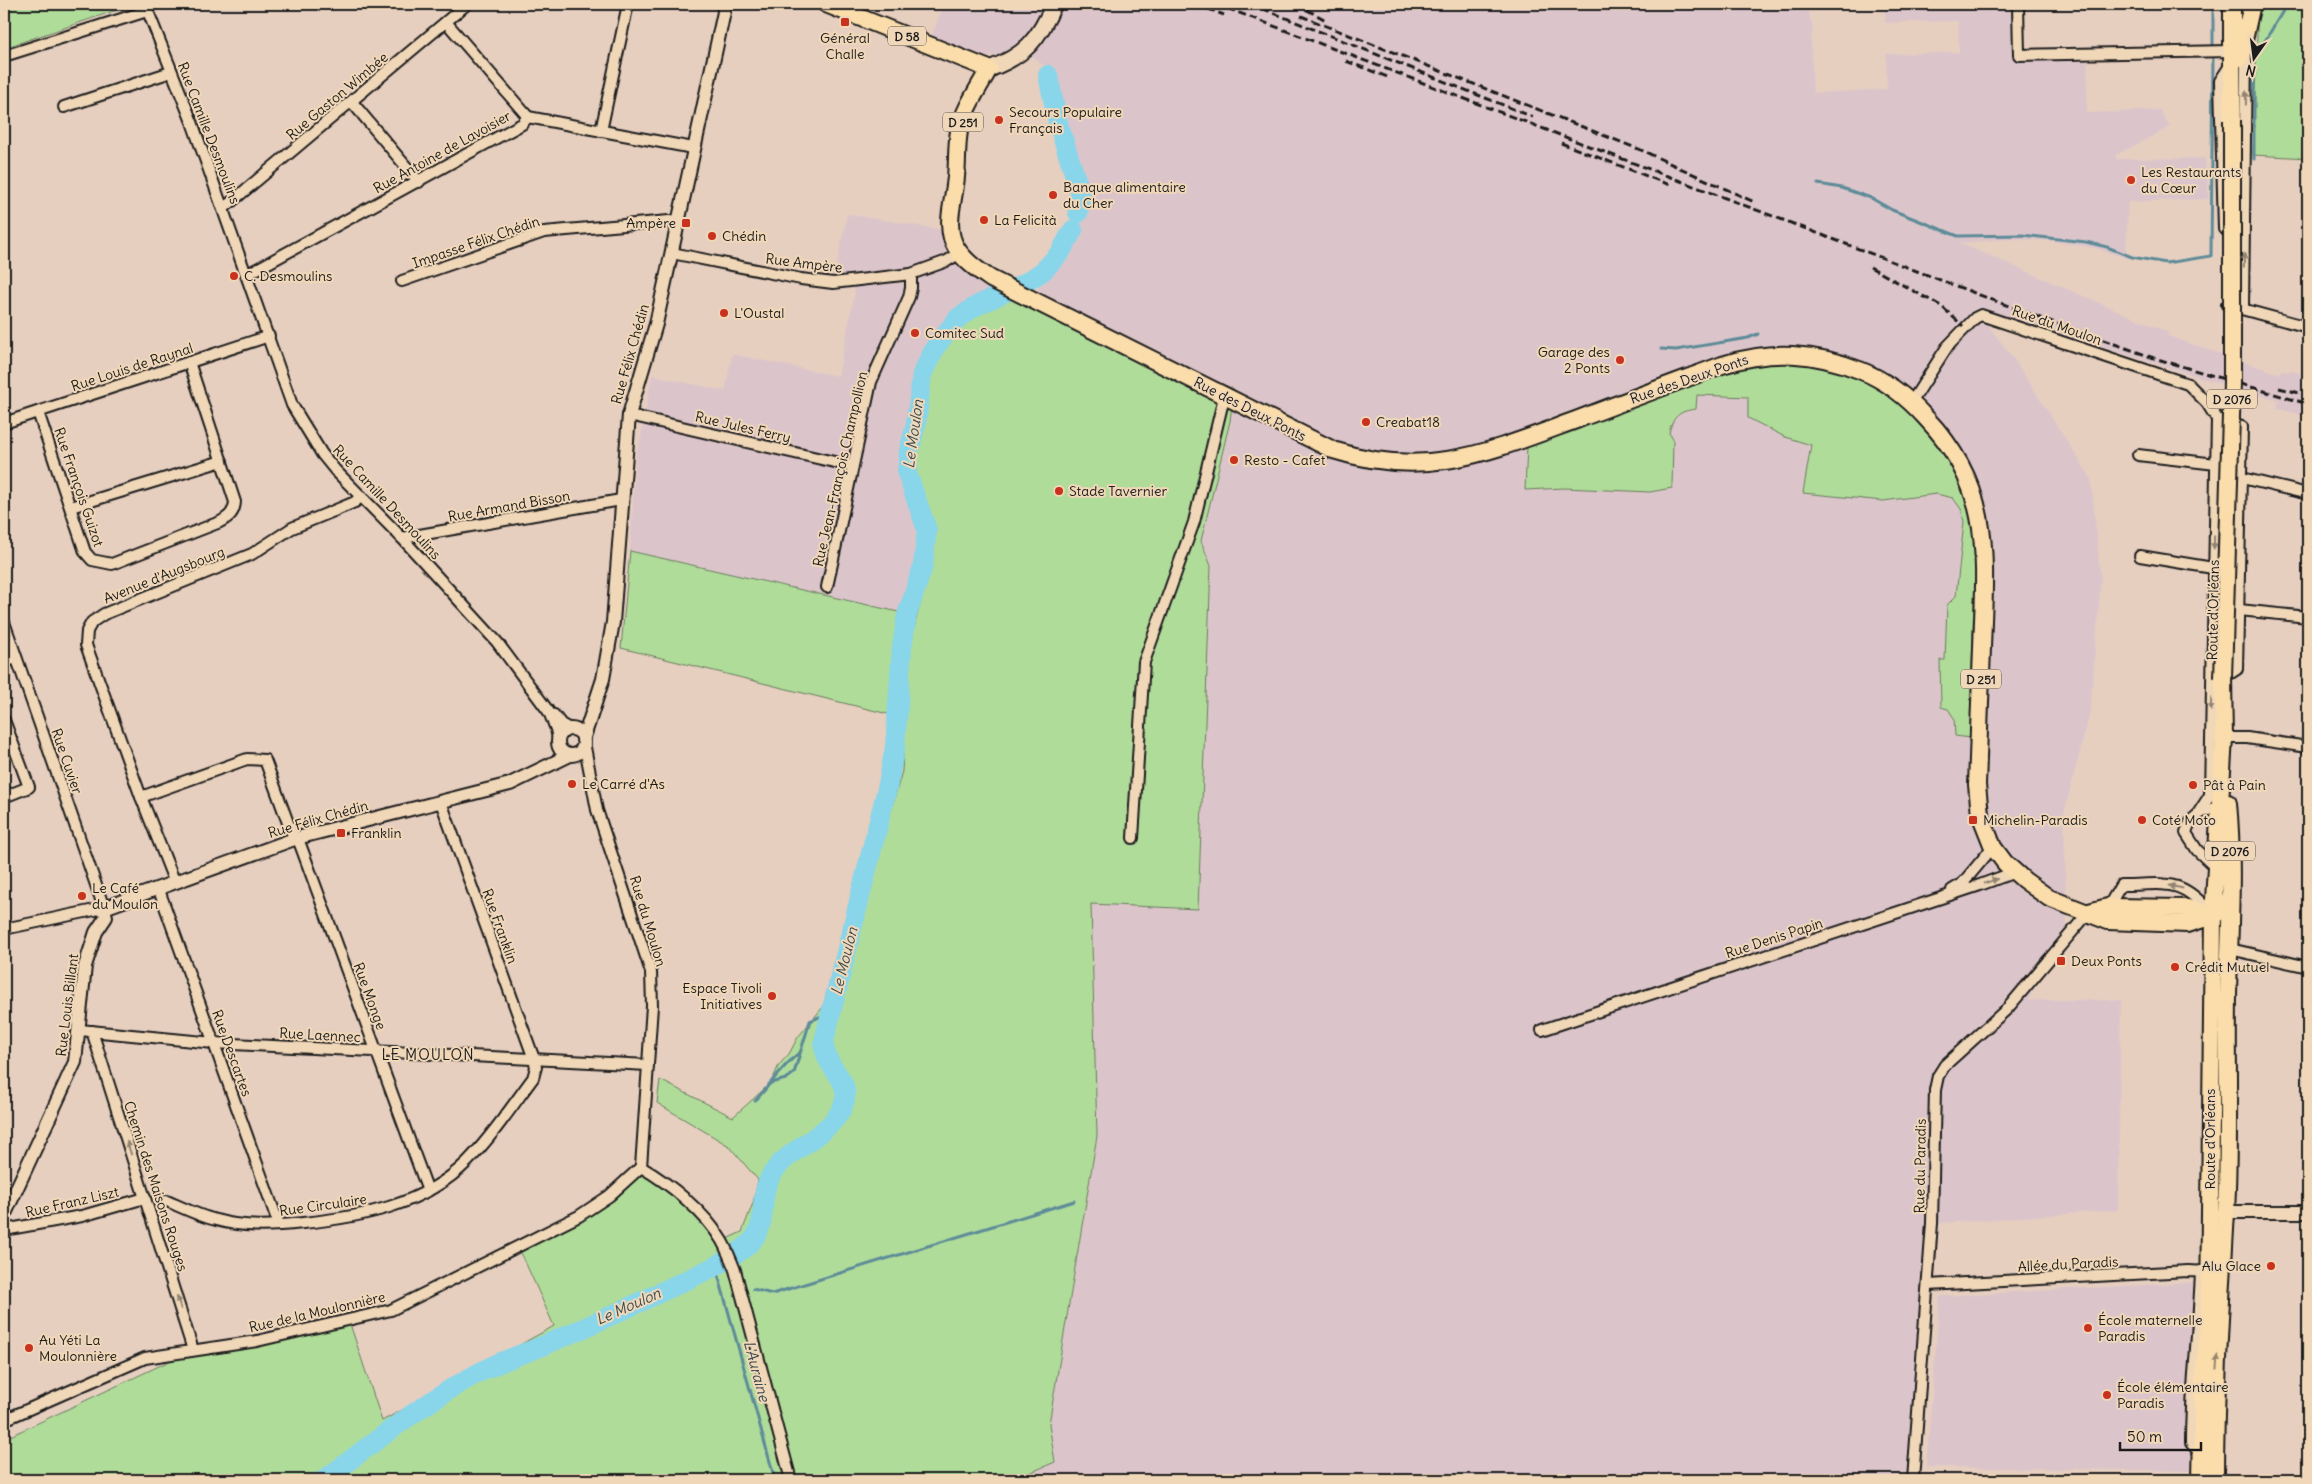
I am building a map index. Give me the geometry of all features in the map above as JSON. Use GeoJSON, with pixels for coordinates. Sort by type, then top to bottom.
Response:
{"type":"FeatureCollection","features":[{"type":"Feature","properties":{"kind":"main road","name":"D 58"},"geometry":{"type":"LineString","coordinates":[[826,4],[989,69]]}},
{"type":"Feature","properties":{"kind":"main road"},"geometry":{"type":"LineString","coordinates":[[989,69],[1013,59],[1028,48],[1038,36],[1054,4]]}},
{"type":"Feature","properties":{"kind":"main road","name":"Route d'Orléans"},"geometry":{"type":"LineString","coordinates":[[2215,1480],[2215,1383],[2226,1212],[2229,1094],[2227,1046],[2230,949],[2229,807],[2224,745],[2223,678],[2232,383],[2232,4]]}},
{"type":"Feature","properties":{"kind":"main road","name":"D 2076"},"geometry":{"type":"LineString","coordinates":[[2246,26],[2248,4]]}},
{"type":"Feature","properties":{"kind":"main road","name":"Route d'Orléans"},"geometry":{"type":"LineString","coordinates":[[2233,95],[2252,4]]}},
{"type":"Feature","properties":{"kind":"main road","name":"D 251"},"geometry":{"type":"LineString","coordinates":[[960,253],[952,239],[950,222],[956,180],[959,131],[967,108],[989,69]]}},
{"type":"Feature","properties":{"kind":"main road","name":"Rue des Deux Ponts"},"geometry":{"type":"LineString","coordinates":[[960,253],[991,279],[1224,397],[1333,450],[1380,461],[1420,464],[1480,454],[1722,365],[1754,356],[1798,354],[1827,359],[1869,374],[1911,403],[1936,428],[1954,452],[1969,482],[1980,516],[1985,568],[1977,785],[1980,814],[1993,847],[2019,876],[2049,898],[2108,921],[2188,924],[2213,916]]}},
{"type":"Feature","properties":{"kind":"main road","name":"Route d'Orléans"},"geometry":{"type":"LineString","coordinates":[[2201,1480],[2203,1383],[2209,1314],[2205,1272],[2210,1220],[2213,916],[2224,745]]}},
{"type":"Feature","properties":{"kind":"main road"},"geometry":{"type":"LineString","coordinates":[[2089,912],[2108,907],[2188,908],[2213,916],[2222,910],[2230,898]]}},
{"type":"Feature","properties":{"kind":"main road","name":"Route d'Orléans"},"geometry":{"type":"LineString","coordinates":[[2213,916],[2221,943],[2219,1040],[2229,1094]]}},
{"type":"Feature","properties":{"kind":"main road","name":"Route d'Orléans"},"geometry":{"type":"LineString","coordinates":[[2211,1058],[2219,1140],[2218,1198],[2226,1212]]}},
{"type":"Feature","properties":{"kind":"main road"},"geometry":{"type":"LineString","coordinates":[[2210,1220],[2226,1212]]}},
{"type":"Feature","properties":{"kind":"street","name":"Rue Gaston Wimbée"},"geometry":{"type":"LineString","coordinates":[[224,208],[467,4]]}},
{"type":"Feature","properties":{"kind":"street"},"geometry":{"type":"LineString","coordinates":[[601,131],[628,4]]}},
{"type":"Feature","properties":{"kind":"street"},"geometry":{"type":"LineString","coordinates":[[2018,4],[2018,55],[2232,56],[2220,81],[2226,305],[2308,327]]}},
{"type":"Feature","properties":{"kind":"street"},"geometry":{"type":"LineString","coordinates":[[4,56],[146,7]]}},
{"type":"Feature","properties":{"kind":"street","name":"Rue Camille Desmoulins"},"geometry":{"type":"LineString","coordinates":[[146,7],[224,208],[292,405],[322,454],[497,642],[548,712],[556,729],[558,743]]}},
{"type":"Feature","properties":{"kind":"street","name":"Rue Félix Chédin"},"geometry":{"type":"LineString","coordinates":[[584,741],[608,656],[613,622],[629,415],[656,324],[693,148],[726,7]]}},
{"type":"Feature","properties":{"kind":"street"},"geometry":{"type":"LineString","coordinates":[[446,22],[528,117]]}},
{"type":"Feature","properties":{"kind":"street"},"geometry":{"type":"LineString","coordinates":[[2243,309],[2246,26]]}},
{"type":"Feature","properties":{"kind":"street"},"geometry":{"type":"LineString","coordinates":[[64,107],[171,72]]}},
{"type":"Feature","properties":{"kind":"street"},"geometry":{"type":"LineString","coordinates":[[352,102],[419,182]]}},
{"type":"Feature","properties":{"kind":"street","name":"Rue Antoine de Lavoisier"},"geometry":{"type":"LineString","coordinates":[[246,275],[419,182],[522,124],[528,117],[693,148]]}},
{"type":"Feature","properties":{"kind":"street","name":"Impasse Félix Chédin"},"geometry":{"type":"LineString","coordinates":[[402,281],[544,232],[669,221],[678,223]]}},
{"type":"Feature","properties":{"kind":"street","name":"Rue Ampère"},"geometry":{"type":"LineString","coordinates":[[672,253],[801,279],[833,283],[910,274],[941,264],[960,253]]}},
{"type":"Feature","properties":{"kind":"street","name":"Rue Jean-François Champollion"},"geometry":{"type":"LineString","coordinates":[[827,587],[871,382],[909,297],[911,288],[910,274]]}},
{"type":"Feature","properties":{"kind":"street","name":"Rue du Moulon"},"geometry":{"type":"LineString","coordinates":[[1911,403],[1947,347],[1975,318],[1981,315],[2188,384],[2207,402],[2217,419]]}},
{"type":"Feature","properties":{"kind":"street","name":"Rue Louis de Raynal"},"geometry":{"type":"LineString","coordinates":[[4,423],[269,336]]}},
{"type":"Feature","properties":{"kind":"street","name":"Rue François Guizot"},"geometry":{"type":"LineString","coordinates":[[38,412],[85,552],[92,560],[112,564],[229,517],[234,510],[235,502],[189,362]]}},
{"type":"Feature","properties":{"kind":"street"},"geometry":{"type":"LineString","coordinates":[[1133,838],[1144,662],[1194,522],[1224,397]]}},
{"type":"Feature","properties":{"kind":"street","name":"Rue Jules Ferry"},"geometry":{"type":"LineString","coordinates":[[629,415],[852,466]]}},
{"type":"Feature","properties":{"kind":"street","name":"Route d'Orléans"},"geometry":{"type":"LineString","coordinates":[[2216,868],[2197,850],[2187,836],[2188,825],[2210,795],[2217,419],[2242,427],[2237,669],[2223,678]]}},
{"type":"Feature","properties":{"kind":"street"},"geometry":{"type":"LineString","coordinates":[[2138,455],[2216,464]]}},
{"type":"Feature","properties":{"kind":"street"},"geometry":{"type":"LineString","coordinates":[[71,507],[222,461]]}},
{"type":"Feature","properties":{"kind":"street"},"geometry":{"type":"LineString","coordinates":[[2242,478],[2308,494]]}},
{"type":"Feature","properties":{"kind":"street","name":"Avenue d'Augsbourg"},"geometry":{"type":"LineString","coordinates":[[175,883],[141,797],[86,644],[87,632],[92,622],[104,614],[252,554],[292,528],[342,508],[361,496]]}},
{"type":"Feature","properties":{"kind":"street","name":"Rue Armand Bisson"},"geometry":{"type":"LineString","coordinates":[[402,538],[621,500]]}},
{"type":"Feature","properties":{"kind":"street"},"geometry":{"type":"LineString","coordinates":[[2140,556],[2213,568]]}},
{"type":"Feature","properties":{"kind":"street"},"geometry":{"type":"LineString","coordinates":[[2239,610],[2308,617]]}},
{"type":"Feature","properties":{"kind":"street","name":"Rue Cuvier"},"geometry":{"type":"LineString","coordinates":[[4,622],[104,908]]}},
{"type":"Feature","properties":{"kind":"street"},"geometry":{"type":"LineString","coordinates":[[4,662],[16,658]]}},
{"type":"Feature","properties":{"kind":"street","name":"Rue Félix Chédin"},"geometry":{"type":"LineString","coordinates":[[571,729],[583,720],[594,707]]}},
{"type":"Feature","properties":{"kind":"street","name":"Rue Camille Desmoulins"},"geometry":{"type":"LineString","coordinates":[[548,712],[561,724],[571,729]]}},
{"type":"Feature","properties":{"kind":"street"},"geometry":{"type":"LineString","coordinates":[[4,720],[29,787],[4,797]]}},
{"type":"Feature","properties":{"kind":"street"},"geometry":{"type":"LineString","coordinates":[[571,729],[580,732],[584,741],[580,750],[572,755],[563,753],[558,743],[562,732],[571,729]]}},
{"type":"Feature","properties":{"kind":"street"},"geometry":{"type":"LineString","coordinates":[[2224,745],[2247,738],[2308,747]]}},
{"type":"Feature","properties":{"kind":"street","name":"Rue du Moulon"},"geometry":{"type":"LineString","coordinates":[[584,741],[589,777],[597,810],[651,972],[652,1006],[641,1168]]}},
{"type":"Feature","properties":{"kind":"street","name":"Rue Félix Chédin"},"geometry":{"type":"LineString","coordinates":[[542,769],[558,743]]}},
{"type":"Feature","properties":{"kind":"street","name":"Rue Félix Chédin"},"geometry":{"type":"LineString","coordinates":[[104,908],[159,890],[297,838],[510,784],[572,755]]}},
{"type":"Feature","properties":{"kind":"street","name":"Rue du Moulon"},"geometry":{"type":"LineString","coordinates":[[572,755],[589,777]]}},
{"type":"Feature","properties":{"kind":"street","name":"Rue Monge"},"geometry":{"type":"LineString","coordinates":[[141,797],[247,759],[265,760],[291,831],[297,838],[428,1191]]}},
{"type":"Feature","properties":{"kind":"street","name":"Rue Franklin"},"geometry":{"type":"LineString","coordinates":[[441,802],[534,1059]]}},
{"type":"Feature","properties":{"kind":"street"},"geometry":{"type":"LineString","coordinates":[[2199,812],[2219,807]]}},
{"type":"Feature","properties":{"kind":"street"},"geometry":{"type":"LineString","coordinates":[[1934,900],[1962,884],[1993,847]]}},
{"type":"Feature","properties":{"kind":"street","name":"Rue Denis Papin"},"geometry":{"type":"LineString","coordinates":[[1542,1030],[1934,900],[2019,876]]}},
{"type":"Feature","properties":{"kind":"street"},"geometry":{"type":"LineString","coordinates":[[2108,907],[2121,885],[2179,885],[2196,896],[2213,916]]}},
{"type":"Feature","properties":{"kind":"street","name":"Rue Descartes"},"geometry":{"type":"LineString","coordinates":[[159,890],[279,1225]]}},
{"type":"Feature","properties":{"kind":"street"},"geometry":{"type":"LineString","coordinates":[[4,929],[104,908]]}},
{"type":"Feature","properties":{"kind":"street","name":"Rue Louis Billant"},"geometry":{"type":"LineString","coordinates":[[4,1216],[66,1086],[86,1031],[85,966],[96,932],[106,918],[104,908]]}},
{"type":"Feature","properties":{"kind":"street","name":"Rue du Paradis"},"geometry":{"type":"LineString","coordinates":[[1913,1480],[1932,1224],[1935,1090],[1938,1076],[1945,1065],[2007,1009],[2089,912]]}},
{"type":"Feature","properties":{"kind":"street"},"geometry":{"type":"LineString","coordinates":[[2230,949],[2308,967]]}},
{"type":"Feature","properties":{"kind":"street","name":"Rue Laennec"},"geometry":{"type":"LineString","coordinates":[[86,1031],[214,1043],[648,1065]]}},
{"type":"Feature","properties":{"kind":"street","name":"Chemin des Maisons Rouges"},"geometry":{"type":"LineString","coordinates":[[86,1031],[145,1198],[193,1350]]}},
{"type":"Feature","properties":{"kind":"street","name":"Rue Circulaire"},"geometry":{"type":"LineString","coordinates":[[167,1201],[217,1221],[244,1225],[279,1225],[336,1220],[380,1211],[428,1191],[467,1162],[533,1078],[536,1067],[534,1059]]}},
{"type":"Feature","properties":{"kind":"street"},"geometry":{"type":"LineString","coordinates":[[641,1168],[655,1176],[687,1202],[710,1225],[722,1241],[735,1270],[791,1480]]}},
{"type":"Feature","properties":{"kind":"street","name":"Rue de la Moulonnière"},"geometry":{"type":"LineString","coordinates":[[4,1420],[145,1358],[257,1341],[391,1310],[579,1216],[608,1196],[641,1168]]}},
{"type":"Feature","properties":{"kind":"street","name":"Rue Franz Liszt"},"geometry":{"type":"LineString","coordinates":[[4,1230],[82,1216],[145,1198]]}},
{"type":"Feature","properties":{"kind":"street"},"geometry":{"type":"LineString","coordinates":[[2226,1212],[2308,1212]]}},
{"type":"Feature","properties":{"kind":"street","name":"Allée du Paradis"},"geometry":{"type":"LineString","coordinates":[[1928,1285],[2205,1272]]}},
{"type":"Feature","properties":{"kind":"shaded area"},"geometry":{"type":"Polygon","coordinates":[[[944,4],[1806,4],[1813,27],[1811,42],[1813,93],[1887,89],[1886,54],[1959,52],[1958,21],[1885,23],[1885,4],[2018,4],[2019,52],[2088,52],[2087,113],[2160,110],[2170,127],[2116,155],[2116,159],[2205,158],[2209,199],[2128,202],[2126,258],[2094,248],[2050,241],[2012,239],[1960,243],[2168,332],[2168,336],[2280,374],[2282,370],[2289,372],[2289,370],[2308,376],[2308,416],[2277,409],[2278,400],[1975,308],[2014,359],[2091,478],[2101,580],[2090,713],[2064,814],[2067,929],[2028,1000],[2121,1000],[2118,1210],[1932,1224],[1913,1480],[1013,1480],[1055,1462],[1049,1424],[1097,1136],[1091,904],[1198,909],[1211,566],[1201,541],[1230,421],[1234,389],[1034,294],[1076,238],[1087,196],[1056,76],[1033,57],[1011,48],[1005,55],[983,56],[931,37],[944,4]]]}},
{"type":"Feature","properties":{"kind":"shaded area"},"geometry":{"type":"Polygon","coordinates":[[[847,214],[943,230],[954,259],[966,273],[1006,292],[976,306],[922,374],[916,424],[909,451],[907,473],[927,530],[903,613],[630,551],[636,450],[639,447],[652,375],[725,391],[732,354],[838,376],[855,291],[835,274],[847,214]]]}},
{"type":"Feature","properties":{"kind":"shaded area"},"geometry":{"type":"Polygon","coordinates":[[[2196,1282],[2192,1471],[1926,1467],[1940,1296],[2196,1282]]]}},
{"type":"Feature","properties":{"kind":"green space"},"geometry":{"type":"Polygon","coordinates":[[[4,4],[122,4],[123,8],[4,48],[4,4]]]}},
{"type":"Feature","properties":{"kind":"green space"},"geometry":{"type":"Polygon","coordinates":[[[2258,4],[2308,4],[2308,158],[2253,155],[2258,4]]]}},
{"type":"Feature","properties":{"kind":"green space"},"geometry":{"type":"Polygon","coordinates":[[[1006,292],[1234,389],[1230,421],[1201,541],[1211,566],[1198,909],[1091,904],[1097,1136],[1049,1424],[1055,1462],[1013,1480],[4,1480],[4,1439],[193,1350],[349,1321],[382,1421],[554,1326],[518,1246],[579,1216],[641,1167],[655,1175],[722,1241],[742,1232],[753,1203],[758,1180],[729,1146],[657,1103],[660,1080],[733,1117],[771,1083],[779,1065],[789,1054],[798,1037],[823,1007],[835,960],[878,857],[902,771],[908,659],[916,619],[932,561],[921,510],[907,473],[909,451],[916,424],[922,374],[936,346],[958,318],[976,306],[1006,292]]]}},
{"type":"Feature","properties":{"kind":"green space"},"geometry":{"type":"Polygon","coordinates":[[[1797,361],[1851,375],[1882,391],[1903,406],[1922,424],[1952,466],[1970,515],[1975,552],[1971,738],[1955,736],[1954,718],[1948,709],[1941,707],[1940,660],[1945,660],[1947,605],[1956,596],[1964,522],[1961,509],[1953,498],[1936,494],[1883,501],[1803,493],[1811,445],[1785,437],[1748,418],[1748,397],[1697,395],[1696,409],[1685,411],[1678,415],[1669,433],[1673,439],[1672,488],[1650,492],[1565,488],[1525,490],[1527,446],[1748,365],[1797,361]]]}},
{"type":"Feature","properties":{"kind":"green space"},"geometry":{"type":"Polygon","coordinates":[[[630,551],[903,613],[896,647],[892,715],[621,648],[630,551]]]}},
{"type":"Feature","properties":{"kind":"waterway"},"geometry":{"type":"LineString","coordinates":[[2213,4],[2213,48]]}},
{"type":"Feature","properties":{"kind":"waterway"},"geometry":{"type":"LineString","coordinates":[[2254,159],[2254,50],[2265,41],[2287,4]]}},
{"type":"Feature","properties":{"kind":"waterway"},"geometry":{"type":"LineString","coordinates":[[1818,184],[1842,188],[1871,198],[1892,210],[1958,236],[2022,235],[2086,242],[2107,247],[2132,257],[2166,263],[2211,256],[2213,55]]}},
{"type":"Feature","properties":{"kind":"waterway","name":"Le Moulon"},"geometry":{"type":"LineString","coordinates":[[1048,75],[1058,123],[1081,195],[1078,213]]}},
{"type":"Feature","properties":{"kind":"waterway","name":"Le Moulon"},"geometry":{"type":"LineString","coordinates":[[324,1480],[421,1408],[482,1371],[631,1306],[711,1269],[732,1257],[749,1244],[759,1229],[767,1184],[772,1174],[788,1156],[827,1127],[841,1110],[845,1099],[845,1091],[840,1078],[827,1058],[824,1041],[887,789],[895,747],[902,647],[907,615],[923,566],[927,530],[907,473],[909,451],[916,424],[922,374],[936,346],[958,318],[976,306],[1025,283],[1043,271],[1060,253],[1073,230]]}},
{"type":"Feature","properties":{"kind":"waterway"},"geometry":{"type":"LineString","coordinates":[[1661,349],[1676,350],[1748,338],[1758,334]]}},
{"type":"Feature","properties":{"kind":"waterway"},"geometry":{"type":"LineString","coordinates":[[771,1083],[786,1079],[794,1073],[810,1021],[831,1012]]}},
{"type":"Feature","properties":{"kind":"waterway"},"geometry":{"type":"LineString","coordinates":[[755,1101],[781,1070],[799,1053]]}},
{"type":"Feature","properties":{"kind":"waterway"},"geometry":{"type":"LineString","coordinates":[[753,1289],[772,1294],[1074,1201]]}},
{"type":"Feature","properties":{"kind":"waterway","name":"L'Auraine"},"geometry":{"type":"LineString","coordinates":[[716,1267],[775,1480]]}},
{"type":"Feature","properties":{"kind":"railway"},"geometry":{"type":"LineString","coordinates":[[1196,4],[1224,15]]}},
{"type":"Feature","properties":{"kind":"railway"},"geometry":{"type":"LineString","coordinates":[[1216,4],[2027,313],[2154,358],[2308,404]]}},
{"type":"Feature","properties":{"kind":"railway"},"geometry":{"type":"LineString","coordinates":[[1251,4],[1533,117]]}},
{"type":"Feature","properties":{"kind":"railway"},"geometry":{"type":"LineString","coordinates":[[1296,4],[1326,20]]}},
{"type":"Feature","properties":{"kind":"railway"},"geometry":{"type":"LineString","coordinates":[[1301,16],[1641,150],[1754,202]]}},
{"type":"Feature","properties":{"kind":"railway"},"geometry":{"type":"LineString","coordinates":[[1346,61],[1390,78]]}},
{"type":"Feature","properties":{"kind":"railway"},"geometry":{"type":"LineString","coordinates":[[1561,143],[1670,185]]}},
{"type":"Feature","properties":{"kind":"railway"},"geometry":{"type":"LineString","coordinates":[[1870,267],[1941,306],[1963,326]]}},
{"type":"Feature","properties":{"kind":"railway"},"geometry":{"type":"LineString","coordinates":[[2279,388],[2308,395]]}},
{"type":"Feature","properties":{"kind":"place","name":"Général Challe"},"geometry":{"type":"Point","coordinates":[845,22]}},
{"type":"Feature","properties":{"kind":"place","name":"Secours Populaire Français"},"geometry":{"type":"Point","coordinates":[999,120]}},
{"type":"Feature","properties":{"kind":"place","name":"Les Restaurants du Cœur"},"geometry":{"type":"Point","coordinates":[2131,180]}},
{"type":"Feature","properties":{"kind":"place","name":"Banque alimentaire du Cher"},"geometry":{"type":"Point","coordinates":[1053,195]}},
{"type":"Feature","properties":{"kind":"place","name":"La Felicità"},"geometry":{"type":"Point","coordinates":[984,220]}},
{"type":"Feature","properties":{"kind":"place","name":"Ampère"},"geometry":{"type":"Point","coordinates":[686,223]}},
{"type":"Feature","properties":{"kind":"place","name":"Chédin"},"geometry":{"type":"Point","coordinates":[712,236]}},
{"type":"Feature","properties":{"kind":"place","name":"C. Desmoulins"},"geometry":{"type":"Point","coordinates":[234,276]}},
{"type":"Feature","properties":{"kind":"place","name":"L'Oustal"},"geometry":{"type":"Point","coordinates":[724,313]}},
{"type":"Feature","properties":{"kind":"place","name":"Comitec Sud"},"geometry":{"type":"Point","coordinates":[915,333]}},
{"type":"Feature","properties":{"kind":"place","name":"Garage des 2 Ponts"},"geometry":{"type":"Point","coordinates":[1620,360]}},
{"type":"Feature","properties":{"kind":"place","name":"Creabat18"},"geometry":{"type":"Point","coordinates":[1366,422]}},
{"type":"Feature","properties":{"kind":"place","name":"Resto - Cafet"},"geometry":{"type":"Point","coordinates":[1234,460]}},
{"type":"Feature","properties":{"kind":"place","name":"Stade Tavernier"},"geometry":{"type":"Point","coordinates":[1059,491]}},
{"type":"Feature","properties":{"kind":"place","name":"Le Carré d'As"},"geometry":{"type":"Point","coordinates":[572,784]}},
{"type":"Feature","properties":{"kind":"place","name":"Pât à Pain"},"geometry":{"type":"Point","coordinates":[2193,785]}},
{"type":"Feature","properties":{"kind":"place","name":"Michelin-Paradis"},"geometry":{"type":"Point","coordinates":[1973,820]}},
{"type":"Feature","properties":{"kind":"place","name":"Coté Moto"},"geometry":{"type":"Point","coordinates":[2142,820]}},
{"type":"Feature","properties":{"kind":"place","name":"Franklin"},"geometry":{"type":"Point","coordinates":[341,833]}},
{"type":"Feature","properties":{"kind":"place","name":"Le Café du Moulon"},"geometry":{"type":"Point","coordinates":[82,896]}},
{"type":"Feature","properties":{"kind":"place","name":"Deux Ponts"},"geometry":{"type":"Point","coordinates":[2061,961]}},
{"type":"Feature","properties":{"kind":"place","name":"Crédit Mutuel"},"geometry":{"type":"Point","coordinates":[2175,967]}},
{"type":"Feature","properties":{"kind":"place","name":"Espace Tivoli Initiatives"},"geometry":{"type":"Point","coordinates":[772,996]}},
{"type":"Feature","properties":{"kind":"place","name":"Alu Glace"},"geometry":{"type":"Point","coordinates":[2271,1266]}},
{"type":"Feature","properties":{"kind":"place","name":"École maternelle Paradis"},"geometry":{"type":"Point","coordinates":[2088,1328]}},
{"type":"Feature","properties":{"kind":"place","name":"Au Yéti La Moulonnière"},"geometry":{"type":"Point","coordinates":[29,1348]}},
{"type":"Feature","properties":{"kind":"place","name":"École élémentaire Paradis"},"geometry":{"type":"Point","coordinates":[2107,1395]}},
{"type":"Feature","properties":{"kind":"district","name":"LE MOULON"},"geometry":{"type":"Point","coordinates":[428,1054]}}]}
